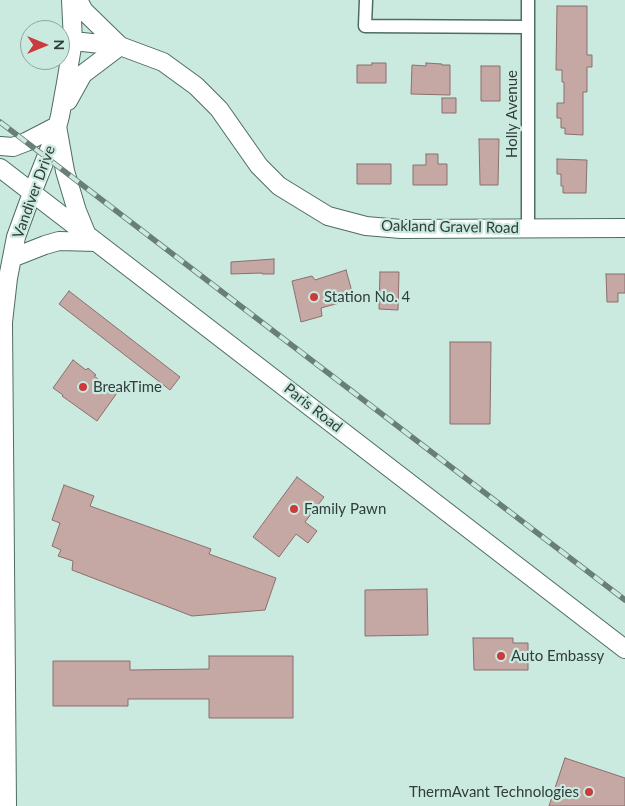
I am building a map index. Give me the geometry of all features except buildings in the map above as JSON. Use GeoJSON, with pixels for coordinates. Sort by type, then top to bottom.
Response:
{"type":"FeatureCollection","features":[{"type":"Feature","properties":{"kind":"main road","name":"Vandiver Drive"},"geometry":{"type":"LineString","coordinates":[[7,806],[2,419],[3,322],[8,278],[16,238],[59,121],[72,41],[71,0]]}},
{"type":"Feature","properties":{"kind":"main road"},"geometry":{"type":"LineString","coordinates":[[12,258],[59,241],[91,238],[75,205],[65,171],[60,144],[59,121],[82,74],[120,46],[84,11],[78,0]]}},
{"type":"Feature","properties":{"kind":"main road","name":"Oakland Gravel Road"},"geometry":{"type":"LineString","coordinates":[[72,41],[120,46],[163,62],[196,86],[219,109],[259,166],[279,186],[328,216],[366,226],[401,228],[625,228]]}},
{"type":"Feature","properties":{"kind":"main road"},"geometry":{"type":"LineString","coordinates":[[0,146],[13,147],[26,142],[59,121]]}},
{"type":"Feature","properties":{"kind":"main road","name":"Paris Road"},"geometry":{"type":"LineString","coordinates":[[0,168],[625,649]]}},
{"type":"Feature","properties":{"kind":"street"},"geometry":{"type":"LineString","coordinates":[[366,0],[366,26],[528,27]]}},
{"type":"Feature","properties":{"kind":"street","name":"Holly Avenue"},"geometry":{"type":"LineString","coordinates":[[528,0],[528,228]]}},
{"type":"Feature","properties":{"kind":"railway"},"geometry":{"type":"LineString","coordinates":[[0,122],[625,600]]}},
{"type":"Feature","properties":{"kind":"place","name":"Station No. 4"},"geometry":{"type":"Point","coordinates":[314,297]}},
{"type":"Feature","properties":{"kind":"place","name":"BreakTime"},"geometry":{"type":"Point","coordinates":[83,387]}},
{"type":"Feature","properties":{"kind":"place","name":"Family Pawn"},"geometry":{"type":"Point","coordinates":[294,509]}},
{"type":"Feature","properties":{"kind":"place","name":"Auto Embassy"},"geometry":{"type":"Point","coordinates":[501,656]}},
{"type":"Feature","properties":{"kind":"place","name":"ThermAvant Technologies"},"geometry":{"type":"Point","coordinates":[589,792]}}]}
